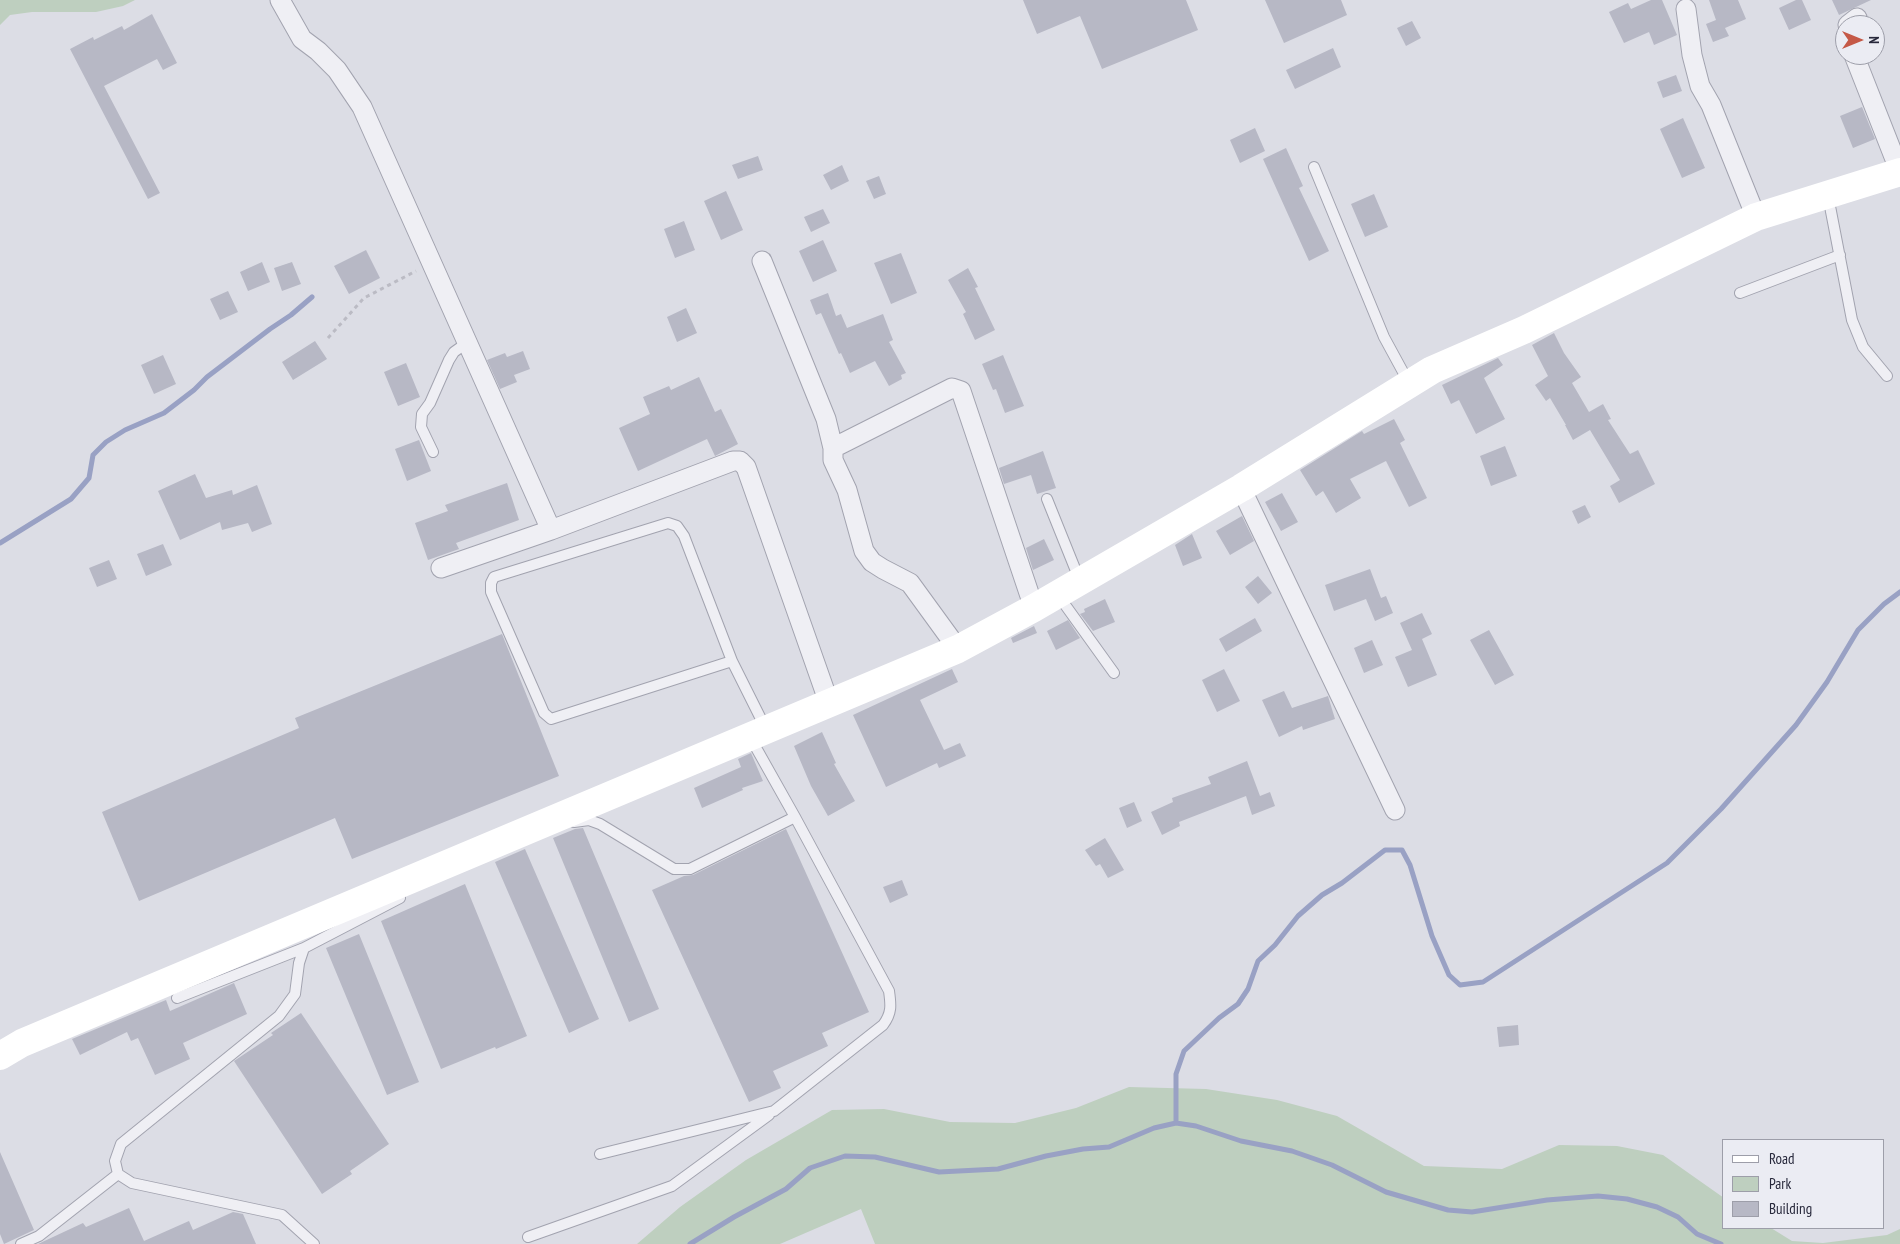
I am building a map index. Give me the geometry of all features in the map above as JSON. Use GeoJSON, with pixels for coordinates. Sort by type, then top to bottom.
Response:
{"type":"FeatureCollection","features":[{"type":"Feature","properties":{"kind":"street"},"geometry":{"type":"LineString","coordinates":[[280,0],[302,39],[318,51],[337,70],[362,107],[551,530]]}},
{"type":"Feature","properties":{"kind":"street"},"geometry":{"type":"LineString","coordinates":[[1686,9],[1692,55],[1700,86],[1711,105],[1756,217]]}},
{"type":"Feature","properties":{"kind":"street"},"geometry":{"type":"LineString","coordinates":[[0,1056],[22,1043],[958,649],[1034,608],[1241,488],[1432,370],[1524,330],[1756,217],[1900,172],[1858,65]]}},
{"type":"Feature","properties":{"kind":"street"},"geometry":{"type":"LineString","coordinates":[[762,261],[826,419],[833,448],[833,460],[847,490],[864,551],[878,565],[910,582],[958,649]]}},
{"type":"Feature","properties":{"kind":"street"},"geometry":{"type":"LineString","coordinates":[[833,448],[952,388],[961,391],[1034,608]]}},
{"type":"Feature","properties":{"kind":"street"},"geometry":{"type":"LineString","coordinates":[[441,568],[551,530],[733,461],[740,461],[746,467],[829,703]]}},
{"type":"Feature","properties":{"kind":"street"},"geometry":{"type":"LineString","coordinates":[[1241,488],[1395,810]]}},
{"type":"Feature","properties":{"kind":"lane"},"geometry":{"type":"LineString","coordinates":[[1314,167],[1384,338],[1409,384]]}},
{"type":"Feature","properties":{"kind":"lane"},"geometry":{"type":"LineString","coordinates":[[1828,194],[1852,320],[1863,347],[1887,376]]}},
{"type":"Feature","properties":{"kind":"lane"},"geometry":{"type":"LineString","coordinates":[[1740,293],[1840,255]]}},
{"type":"Feature","properties":{"kind":"lane"},"geometry":{"type":"LineString","coordinates":[[433,452],[421,427],[422,414],[430,403],[454,352],[468,342]]}},
{"type":"Feature","properties":{"kind":"lane"},"geometry":{"type":"LineString","coordinates":[[1047,499],[1068,588],[1114,673]]}},
{"type":"Feature","properties":{"kind":"lane"},"geometry":{"type":"LineString","coordinates":[[528,1237],[672,1186],[774,1111],[883,1025],[889,1017],[892,1008],[889,991],[795,817],[758,733],[732,661],[684,536],[677,526],[668,523],[494,576],[491,583],[491,592],[544,713],[551,719],[732,661]]}},
{"type":"Feature","properties":{"kind":"lane"},"geometry":{"type":"LineString","coordinates":[[423,886],[448,872],[576,821],[589,820],[600,824],[674,869],[681,870],[690,869],[795,817]]}},
{"type":"Feature","properties":{"kind":"lane"},"geometry":{"type":"LineString","coordinates":[[177,998],[304,948],[406,895]]}},
{"type":"Feature","properties":{"kind":"lane"},"geometry":{"type":"LineString","coordinates":[[304,948],[299,963],[295,994],[279,1016],[121,1144],[115,1161],[118,1174],[132,1183],[282,1215],[314,1244]]}},
{"type":"Feature","properties":{"kind":"lane"},"geometry":{"type":"LineString","coordinates":[[600,1154],[774,1111]]}},
{"type":"Feature","properties":{"kind":"lane"},"geometry":{"type":"LineString","coordinates":[[21,1244],[39,1236],[118,1174]]}},
{"type":"Feature","properties":{"kind":"path"},"geometry":{"type":"LineString","coordinates":[[328,338],[364,298],[432,263]]}},
{"type":"Feature","properties":{"kind":"green space"},"geometry":{"type":"Polygon","coordinates":[[[0,0],[135,0],[123,6],[96,12],[32,12],[10,15],[0,25],[0,0]]]}},
{"type":"Feature","properties":{"kind":"green space"},"geometry":{"type":"Polygon","coordinates":[[[1129,1087],[1206,1089],[1277,1100],[1337,1116],[1424,1166],[1502,1169],[1559,1145],[1617,1146],[1663,1155],[1722,1197],[1722,1229],[1773,1229],[1792,1241],[1823,1243],[1887,1235],[1900,1229],[1900,1244],[875,1244],[861,1209],[780,1244],[637,1244],[680,1207],[746,1160],[832,1110],[884,1109],[950,1122],[1015,1123],[1076,1108],[1129,1087]]]}},
{"type":"Feature","properties":{"kind":"building"},"geometry":{"type":"Polygon","coordinates":[[[1023,0],[1186,0],[1198,30],[1102,69],[1080,16],[1037,34],[1023,0]]]}},
{"type":"Feature","properties":{"kind":"building"},"geometry":{"type":"Polygon","coordinates":[[[1265,0],[1341,0],[1347,15],[1284,43],[1265,0]]]}},
{"type":"Feature","properties":{"kind":"building"},"geometry":{"type":"Polygon","coordinates":[[[1651,0],[1662,0],[1677,35],[1654,45],[1649,32],[1624,43],[1609,12],[1628,3],[1631,9],[1651,0]]]}},
{"type":"Feature","properties":{"kind":"building"},"geometry":{"type":"Polygon","coordinates":[[[1709,0],[1738,0],[1746,19],[1725,28],[1729,36],[1713,42],[1706,24],[1716,20],[1709,0]]]}},
{"type":"Feature","properties":{"kind":"building"},"geometry":{"type":"Polygon","coordinates":[[[1796,0],[1802,0],[1811,20],[1789,30],[1779,8],[1796,0]]]}},
{"type":"Feature","properties":{"kind":"building"},"geometry":{"type":"Polygon","coordinates":[[[1832,0],[1871,0],[1839,15],[1832,0]]]}},
{"type":"Feature","properties":{"kind":"building"},"geometry":{"type":"Polygon","coordinates":[[[152,14],[177,63],[163,70],[157,59],[104,86],[160,193],[148,199],[70,49],[93,37],[94,40],[122,26],[124,30],[152,14]]]}},
{"type":"Feature","properties":{"kind":"building"},"geometry":{"type":"Polygon","coordinates":[[[1412,21],[1421,38],[1406,46],[1397,28],[1412,21]]]}},
{"type":"Feature","properties":{"kind":"building"},"geometry":{"type":"Polygon","coordinates":[[[1333,48],[1341,67],[1295,89],[1286,70],[1333,48]]]}},
{"type":"Feature","properties":{"kind":"building"},"geometry":{"type":"Polygon","coordinates":[[[1676,75],[1682,91],[1663,98],[1657,82],[1676,75]]]}},
{"type":"Feature","properties":{"kind":"building"},"geometry":{"type":"Polygon","coordinates":[[[1862,107],[1875,139],[1853,148],[1840,116],[1862,107]]]}},
{"type":"Feature","properties":{"kind":"building"},"geometry":{"type":"Polygon","coordinates":[[[1683,118],[1705,168],[1682,178],[1660,129],[1683,118]]]}},
{"type":"Feature","properties":{"kind":"building"},"geometry":{"type":"Polygon","coordinates":[[[1255,128],[1265,151],[1240,163],[1230,140],[1255,128]]]}},
{"type":"Feature","properties":{"kind":"building"},"geometry":{"type":"Polygon","coordinates":[[[1286,148],[1303,186],[1299,188],[1329,251],[1309,261],[1263,159],[1286,148]]]}},
{"type":"Feature","properties":{"kind":"building"},"geometry":{"type":"Polygon","coordinates":[[[758,156],[763,170],[738,179],[732,165],[758,156]]]}},
{"type":"Feature","properties":{"kind":"building"},"geometry":{"type":"Polygon","coordinates":[[[842,165],[849,181],[831,190],[823,175],[842,165]]]}},
{"type":"Feature","properties":{"kind":"building"},"geometry":{"type":"Polygon","coordinates":[[[879,176],[886,194],[874,199],[866,181],[879,176]]]}},
{"type":"Feature","properties":{"kind":"building"},"geometry":{"type":"Polygon","coordinates":[[[726,191],[743,230],[721,240],[704,201],[726,191]]]}},
{"type":"Feature","properties":{"kind":"building"},"geometry":{"type":"Polygon","coordinates":[[[1374,194],[1388,227],[1365,237],[1351,204],[1374,194]]]}},
{"type":"Feature","properties":{"kind":"building"},"geometry":{"type":"Polygon","coordinates":[[[823,209],[830,223],[811,232],[804,217],[823,209]]]}},
{"type":"Feature","properties":{"kind":"building"},"geometry":{"type":"Polygon","coordinates":[[[684,221],[695,250],[675,258],[664,229],[684,221]]]}},
{"type":"Feature","properties":{"kind":"building"},"geometry":{"type":"Polygon","coordinates":[[[823,240],[837,271],[813,282],[799,251],[823,240]]]}},
{"type":"Feature","properties":{"kind":"building"},"geometry":{"type":"Polygon","coordinates":[[[366,250],[380,278],[349,294],[334,266],[366,250]]]}},
{"type":"Feature","properties":{"kind":"building"},"geometry":{"type":"Polygon","coordinates":[[[901,253],[917,293],[891,304],[874,263],[901,253]]]}},
{"type":"Feature","properties":{"kind":"building"},"geometry":{"type":"Polygon","coordinates":[[[262,262],[270,282],[248,291],[240,272],[262,262]]]}},
{"type":"Feature","properties":{"kind":"building"},"geometry":{"type":"Polygon","coordinates":[[[292,262],[301,284],[282,291],[274,268],[292,262]]]}},
{"type":"Feature","properties":{"kind":"building"},"geometry":{"type":"Polygon","coordinates":[[[968,268],[978,287],[975,288],[995,330],[975,340],[963,314],[966,312],[948,280],[968,268]]]}},
{"type":"Feature","properties":{"kind":"building"},"geometry":{"type":"Polygon","coordinates":[[[228,291],[238,312],[220,320],[210,299],[228,291]]]}},
{"type":"Feature","properties":{"kind":"building"},"geometry":{"type":"Polygon","coordinates":[[[828,293],[836,316],[841,314],[847,328],[883,314],[893,340],[889,342],[906,373],[901,375],[902,379],[889,386],[875,361],[850,373],[841,353],[839,354],[821,313],[816,315],[810,300],[828,293]]]}},
{"type":"Feature","properties":{"kind":"building"},"geometry":{"type":"Polygon","coordinates":[[[686,308],[697,333],[677,342],[667,317],[686,308]]]}},
{"type":"Feature","properties":{"kind":"building"},"geometry":{"type":"Polygon","coordinates":[[[1554,333],[1564,353],[1581,377],[1572,383],[1589,412],[1603,404],[1611,419],[1608,420],[1630,454],[1638,450],[1655,484],[1619,503],[1610,486],[1620,480],[1590,430],[1573,440],[1550,398],[1546,401],[1535,385],[1548,376],[1532,345],[1554,333]]]}},
{"type":"Feature","properties":{"kind":"building"},"geometry":{"type":"Polygon","coordinates":[[[315,341],[327,359],[293,380],[282,362],[315,341]]]}},
{"type":"Feature","properties":{"kind":"building"},"geometry":{"type":"Polygon","coordinates":[[[523,351],[530,369],[514,375],[517,382],[500,389],[487,360],[505,353],[507,357],[523,351]]]}},
{"type":"Feature","properties":{"kind":"building"},"geometry":{"type":"Polygon","coordinates":[[[163,355],[176,384],[154,394],[141,365],[163,355]]]}},
{"type":"Feature","properties":{"kind":"building"},"geometry":{"type":"Polygon","coordinates":[[[1003,355],[1024,406],[1005,413],[996,389],[993,390],[982,364],[1003,355]]]}},
{"type":"Feature","properties":{"kind":"building"},"geometry":{"type":"Polygon","coordinates":[[[1498,358],[1503,365],[1484,378],[1505,419],[1476,434],[1459,400],[1451,404],[1442,385],[1498,358]]]}},
{"type":"Feature","properties":{"kind":"building"},"geometry":{"type":"Polygon","coordinates":[[[406,363],[420,397],[398,406],[384,372],[406,363]]]}},
{"type":"Feature","properties":{"kind":"building"},"geometry":{"type":"Polygon","coordinates":[[[699,377],[715,412],[721,409],[738,444],[715,456],[707,439],[638,471],[619,428],[650,414],[643,397],[669,386],[671,390],[699,377]]]}},
{"type":"Feature","properties":{"kind":"building"},"geometry":{"type":"Polygon","coordinates":[[[1394,419],[1405,440],[1400,443],[1427,498],[1409,507],[1386,461],[1350,479],[1361,498],[1336,513],[1323,491],[1316,496],[1300,470],[1362,431],[1364,434],[1394,419]]]}},
{"type":"Feature","properties":{"kind":"building"},"geometry":{"type":"Polygon","coordinates":[[[419,440],[431,471],[407,481],[395,449],[419,440]]]}},
{"type":"Feature","properties":{"kind":"building"},"geometry":{"type":"Polygon","coordinates":[[[1505,446],[1517,476],[1491,486],[1480,456],[1505,446]]]}},
{"type":"Feature","properties":{"kind":"building"},"geometry":{"type":"Polygon","coordinates":[[[1043,451],[1056,488],[1037,494],[1031,475],[1004,484],[999,468],[1043,451]]]}},
{"type":"Feature","properties":{"kind":"building"},"geometry":{"type":"Polygon","coordinates":[[[195,474],[206,498],[232,490],[233,495],[257,485],[272,524],[252,532],[248,523],[222,530],[220,522],[180,540],[158,491],[195,474]]]}},
{"type":"Feature","properties":{"kind":"building"},"geometry":{"type":"Polygon","coordinates":[[[507,483],[519,520],[456,543],[459,549],[428,560],[415,523],[448,511],[445,505],[507,483]]]}},
{"type":"Feature","properties":{"kind":"building"},"geometry":{"type":"Polygon","coordinates":[[[1282,493],[1298,522],[1281,531],[1265,502],[1282,493]]]}},
{"type":"Feature","properties":{"kind":"building"},"geometry":{"type":"Polygon","coordinates":[[[1585,505],[1591,517],[1578,524],[1572,511],[1585,505]]]}},
{"type":"Feature","properties":{"kind":"building"},"geometry":{"type":"Polygon","coordinates":[[[1242,516],[1254,541],[1230,555],[1216,531],[1242,516]]]}},
{"type":"Feature","properties":{"kind":"building"},"geometry":{"type":"Polygon","coordinates":[[[1192,534],[1202,558],[1183,566],[1175,545],[1192,534]]]}},
{"type":"Feature","properties":{"kind":"building"},"geometry":{"type":"Polygon","coordinates":[[[1044,539],[1054,560],[1033,570],[1026,548],[1044,539]]]}},
{"type":"Feature","properties":{"kind":"building"},"geometry":{"type":"Polygon","coordinates":[[[163,544],[172,565],[146,576],[137,554],[163,544]]]}},
{"type":"Feature","properties":{"kind":"building"},"geometry":{"type":"Polygon","coordinates":[[[109,560],[117,579],[97,587],[89,568],[109,560]]]}},
{"type":"Feature","properties":{"kind":"building"},"geometry":{"type":"Polygon","coordinates":[[[1370,569],[1381,598],[1386,596],[1393,613],[1375,621],[1366,599],[1334,611],[1325,585],[1370,569]]]}},
{"type":"Feature","properties":{"kind":"building"},"geometry":{"type":"Polygon","coordinates":[[[1258,576],[1272,593],[1258,604],[1245,587],[1258,576]]]}},
{"type":"Feature","properties":{"kind":"building"},"geometry":{"type":"Polygon","coordinates":[[[1105,599],[1115,622],[1093,631],[1080,614],[1085,612],[1084,609],[1105,599]]]}},
{"type":"Feature","properties":{"kind":"building"},"geometry":{"type":"Polygon","coordinates":[[[1422,613],[1432,634],[1422,639],[1437,675],[1408,687],[1395,657],[1412,650],[1400,623],[1422,613]]]}},
{"type":"Feature","properties":{"kind":"building"},"geometry":{"type":"Polygon","coordinates":[[[1255,618],[1262,631],[1226,652],[1219,639],[1255,618]]]}},
{"type":"Feature","properties":{"kind":"building"},"geometry":{"type":"Polygon","coordinates":[[[1068,620],[1080,638],[1056,650],[1047,631],[1068,620]]]}},
{"type":"Feature","properties":{"kind":"building"},"geometry":{"type":"Polygon","coordinates":[[[1034,626],[1037,633],[1013,643],[1011,638],[1034,626]]]}},
{"type":"Feature","properties":{"kind":"building"},"geometry":{"type":"Polygon","coordinates":[[[1489,630],[1514,675],[1495,685],[1470,640],[1489,630]]]}},
{"type":"Feature","properties":{"kind":"building"},"geometry":{"type":"Polygon","coordinates":[[[502,634],[559,776],[352,859],[335,818],[139,901],[102,812],[299,728],[295,718],[502,634]]]}},
{"type":"Feature","properties":{"kind":"building"},"geometry":{"type":"Polygon","coordinates":[[[1372,640],[1383,665],[1364,673],[1354,648],[1372,640]]]}},
{"type":"Feature","properties":{"kind":"building"},"geometry":{"type":"Polygon","coordinates":[[[952,669],[958,682],[920,700],[944,750],[960,743],[966,756],[939,768],[937,763],[886,787],[853,715],[952,669]]]}},
{"type":"Feature","properties":{"kind":"building"},"geometry":{"type":"Polygon","coordinates":[[[1224,669],[1240,701],[1217,712],[1202,680],[1224,669]]]}},
{"type":"Feature","properties":{"kind":"building"},"geometry":{"type":"Polygon","coordinates":[[[1284,691],[1292,708],[1328,696],[1335,719],[1303,730],[1302,726],[1279,737],[1262,700],[1284,691]]]}},
{"type":"Feature","properties":{"kind":"building"},"geometry":{"type":"Polygon","coordinates":[[[822,732],[836,763],[834,764],[855,801],[828,816],[811,786],[794,746],[822,732]]]}},
{"type":"Feature","properties":{"kind":"building"},"geometry":{"type":"Polygon","coordinates":[[[751,753],[763,781],[742,788],[743,790],[702,808],[694,788],[741,767],[738,759],[751,753]]]}},
{"type":"Feature","properties":{"kind":"building"},"geometry":{"type":"Polygon","coordinates":[[[1247,761],[1260,796],[1270,792],[1275,806],[1252,815],[1246,796],[1179,822],[1180,826],[1162,835],[1151,812],[1173,802],[1172,798],[1211,784],[1208,777],[1247,761]]]}},
{"type":"Feature","properties":{"kind":"building"},"geometry":{"type":"Polygon","coordinates":[[[1134,802],[1142,821],[1127,828],[1119,808],[1134,802]]]}},
{"type":"Feature","properties":{"kind":"building"},"geometry":{"type":"Polygon","coordinates":[[[583,828],[659,1009],[629,1022],[553,838],[575,829],[583,828]]]}},
{"type":"Feature","properties":{"kind":"building"},"geometry":{"type":"Polygon","coordinates":[[[786,829],[869,1012],[822,1033],[828,1046],[773,1071],[781,1088],[749,1102],[652,890],[684,876],[693,875],[786,829]]]}},
{"type":"Feature","properties":{"kind":"building"},"geometry":{"type":"Polygon","coordinates":[[[1105,838],[1124,870],[1108,878],[1100,864],[1096,866],[1085,850],[1105,838]]]}},
{"type":"Feature","properties":{"kind":"building"},"geometry":{"type":"Polygon","coordinates":[[[525,849],[599,1019],[569,1033],[495,862],[525,849]]]}},
{"type":"Feature","properties":{"kind":"building"},"geometry":{"type":"Polygon","coordinates":[[[902,880],[908,895],[890,903],[883,887],[902,880]]]}},
{"type":"Feature","properties":{"kind":"building"},"geometry":{"type":"Polygon","coordinates":[[[465,884],[527,1036],[441,1069],[381,921],[465,884]]]}},
{"type":"Feature","properties":{"kind":"building"},"geometry":{"type":"Polygon","coordinates":[[[359,934],[419,1082],[387,1095],[326,948],[359,934]]]}},
{"type":"Feature","properties":{"kind":"building"},"geometry":{"type":"Polygon","coordinates":[[[234,983],[247,1014],[183,1043],[190,1059],[155,1075],[138,1038],[131,1041],[127,1032],[80,1055],[72,1039],[166,1000],[170,1011],[234,983]]]}},
{"type":"Feature","properties":{"kind":"building"},"geometry":{"type":"Polygon","coordinates":[[[301,1013],[389,1144],[350,1171],[352,1174],[322,1194],[234,1061],[273,1035],[271,1033],[301,1013]]]}},
{"type":"Feature","properties":{"kind":"building"},"geometry":{"type":"Polygon","coordinates":[[[1518,1025],[1519,1045],[1499,1047],[1497,1027],[1518,1025]]]}},
{"type":"Feature","properties":{"kind":"building"},"geometry":{"type":"Polygon","coordinates":[[[0,1152],[34,1230],[4,1244],[0,1234],[0,1152]]]}},
{"type":"Feature","properties":{"kind":"building"},"geometry":{"type":"Polygon","coordinates":[[[129,1208],[144,1241],[189,1221],[193,1230],[233,1212],[243,1214],[256,1244],[38,1244],[83,1223],[86,1227],[129,1208]]]}},
{"type":"Feature","properties":{"kind":"waterway"},"geometry":{"type":"LineString","coordinates":[[0,543],[71,499],[89,478],[93,455],[106,442],[125,430],[164,413],[194,390],[207,377],[291,315],[312,297]]}},
{"type":"Feature","properties":{"kind":"waterway"},"geometry":{"type":"LineString","coordinates":[[1176,1123],[1176,1074],[1184,1051],[1219,1018],[1238,1004],[1248,989],[1258,961],[1275,945],[1298,916],[1322,895],[1342,883],[1385,850],[1402,850],[1410,865],[1432,936],[1449,975],[1460,985],[1483,982],[1667,863],[1721,809],[1796,725],[1827,682],[1858,630],[1884,604],[1900,592]]}},
{"type":"Feature","properties":{"kind":"waterway"},"geometry":{"type":"LineString","coordinates":[[690,1244],[734,1217],[786,1189],[810,1168],[845,1156],[875,1157],[939,1172],[998,1169],[1046,1156],[1083,1149],[1109,1147],[1154,1128],[1176,1123],[1196,1126],[1241,1141],[1292,1151],[1332,1165],[1386,1192],[1448,1210],[1472,1212],[1547,1200],[1598,1196],[1627,1199],[1657,1207],[1678,1217],[1697,1234],[1721,1244]]}}]}
